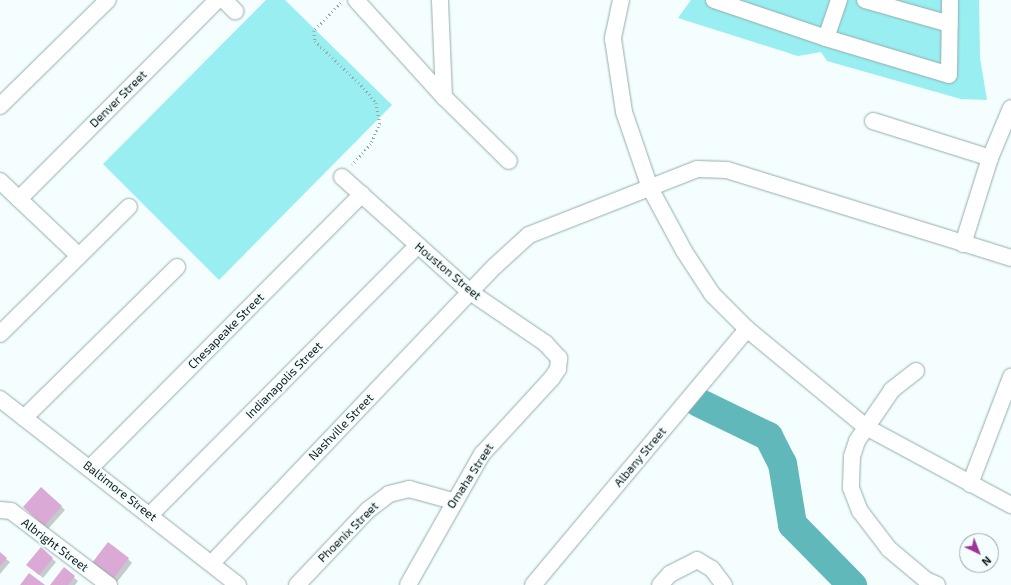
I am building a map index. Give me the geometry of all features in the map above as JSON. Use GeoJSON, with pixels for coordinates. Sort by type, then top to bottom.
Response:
{"type":"FeatureCollection","features":[{"type":"Feature","properties":{"kind":"street"},"geometry":{"type":"LineString","coordinates":[[0,106],[108,0]]}},
{"type":"Feature","properties":{"kind":"street","name":"Denver Street"},"geometry":{"type":"LineString","coordinates":[[19,199],[216,0]]}},
{"type":"Feature","properties":{"kind":"street"},"geometry":{"type":"LineString","coordinates":[[356,0],[444,97],[509,161]]}},
{"type":"Feature","properties":{"kind":"street"},"geometry":{"type":"LineString","coordinates":[[440,0],[444,97]]}},
{"type":"Feature","properties":{"kind":"street"},"geometry":{"type":"LineString","coordinates":[[621,0],[614,38],[624,112],[650,188],[684,251],[712,294],[747,329],[866,427],[970,484],[1011,504]]}},
{"type":"Feature","properties":{"kind":"street"},"geometry":{"type":"LineString","coordinates":[[714,0],[826,38],[949,75],[950,0]]}},
{"type":"Feature","properties":{"kind":"street"},"geometry":{"type":"LineString","coordinates":[[826,38],[839,0]]}},
{"type":"Feature","properties":{"kind":"street"},"geometry":{"type":"LineString","coordinates":[[864,0],[950,24]]}},
{"type":"Feature","properties":{"kind":"street"},"geometry":{"type":"LineString","coordinates":[[963,244],[990,158],[1011,108]]}},
{"type":"Feature","properties":{"kind":"street"},"geometry":{"type":"LineString","coordinates":[[873,121],[990,158]]}},
{"type":"Feature","properties":{"kind":"street","name":"Nashville Street"},"geometry":{"type":"LineString","coordinates":[[212,563],[470,292],[510,251],[529,235],[697,170],[727,170],[1011,258]]}},
{"type":"Feature","properties":{"kind":"street","name":"Houston Street"},"geometry":{"type":"LineString","coordinates":[[342,177],[470,292],[545,343],[559,358]]}},
{"type":"Feature","properties":{"kind":"street"},"geometry":{"type":"LineString","coordinates":[[0,181],[79,256]]}},
{"type":"Feature","properties":{"kind":"street","name":"Chesapeake Street"},"geometry":{"type":"LineString","coordinates":[[90,468],[362,194]]}},
{"type":"Feature","properties":{"kind":"street"},"geometry":{"type":"LineString","coordinates":[[0,334],[129,207]]}},
{"type":"Feature","properties":{"kind":"street","name":"Indianapolis Street"},"geometry":{"type":"LineString","coordinates":[[150,515],[418,245]]}},
{"type":"Feature","properties":{"kind":"street"},"geometry":{"type":"LineString","coordinates":[[24,418],[176,267]]}},
{"type":"Feature","properties":{"kind":"street","name":"Albany Street"},"geometry":{"type":"LineString","coordinates":[[533,585],[747,329]]}},
{"type":"Feature","properties":{"kind":"street","name":"Omaha Street"},"geometry":{"type":"LineString","coordinates":[[408,585],[453,501],[482,454],[497,435],[552,378],[558,369],[559,358]]}},
{"type":"Feature","properties":{"kind":"street"},"geometry":{"type":"LineString","coordinates":[[916,371],[892,390],[857,441],[852,456],[851,488],[860,511],[889,549],[926,580],[937,585]]}},
{"type":"Feature","properties":{"kind":"street"},"geometry":{"type":"LineString","coordinates":[[970,484],[1011,377]]}},
{"type":"Feature","properties":{"kind":"street","name":"Baltimore Street"},"geometry":{"type":"LineString","coordinates":[[0,399],[212,563],[238,585]]}},
{"type":"Feature","properties":{"kind":"street","name":"Phoenix Street"},"geometry":{"type":"LineString","coordinates":[[297,585],[368,510],[389,494],[409,489],[453,501]]}},
{"type":"Feature","properties":{"kind":"street","name":"Albright Street"},"geometry":{"type":"LineString","coordinates":[[0,510],[11,511],[109,585]]}},
{"type":"Feature","properties":{"kind":"street"},"geometry":{"type":"LineString","coordinates":[[660,585],[670,574],[698,560],[712,569],[724,585]]}},
{"type":"Feature","properties":{"kind":"path"},"geometry":{"type":"LineString","coordinates":[[342,177],[371,144],[380,123],[376,103],[364,88],[316,41],[314,31],[344,0]]}},
{"type":"Feature","properties":{"kind":"shaded area"},"geometry":{"type":"Polygon","coordinates":[[[266,0],[285,0],[392,105],[219,280],[103,164],[266,0]]]}},
{"type":"Feature","properties":{"kind":"shaded area"},"geometry":{"type":"Polygon","coordinates":[[[691,0],[979,0],[980,58],[987,100],[961,99],[827,61],[821,52],[798,56],[678,18],[691,0]]]}},
{"type":"Feature","properties":{"kind":"building"},"geometry":{"type":"Polygon","coordinates":[[[41,487],[62,506],[44,526],[23,507],[41,487]]]}},
{"type":"Feature","properties":{"kind":"building"},"geometry":{"type":"Polygon","coordinates":[[[108,542],[129,558],[113,579],[92,563],[108,542]]]}},
{"type":"Feature","properties":{"kind":"building"},"geometry":{"type":"Polygon","coordinates":[[[41,547],[53,558],[39,575],[26,565],[41,547]]]}},
{"type":"Feature","properties":{"kind":"building"},"geometry":{"type":"Polygon","coordinates":[[[0,552],[7,558],[0,566],[0,552]]]}},
{"type":"Feature","properties":{"kind":"building"},"geometry":{"type":"Polygon","coordinates":[[[64,567],[75,576],[68,585],[50,585],[64,567]]]}},
{"type":"Feature","properties":{"kind":"building"},"geometry":{"type":"Polygon","coordinates":[[[29,573],[45,585],[20,585],[29,573]]]}},
{"type":"Feature","properties":{"kind":"waterway"},"geometry":{"type":"LineString","coordinates":[[698,402],[768,436],[782,463],[792,524],[852,585]]}}]}
